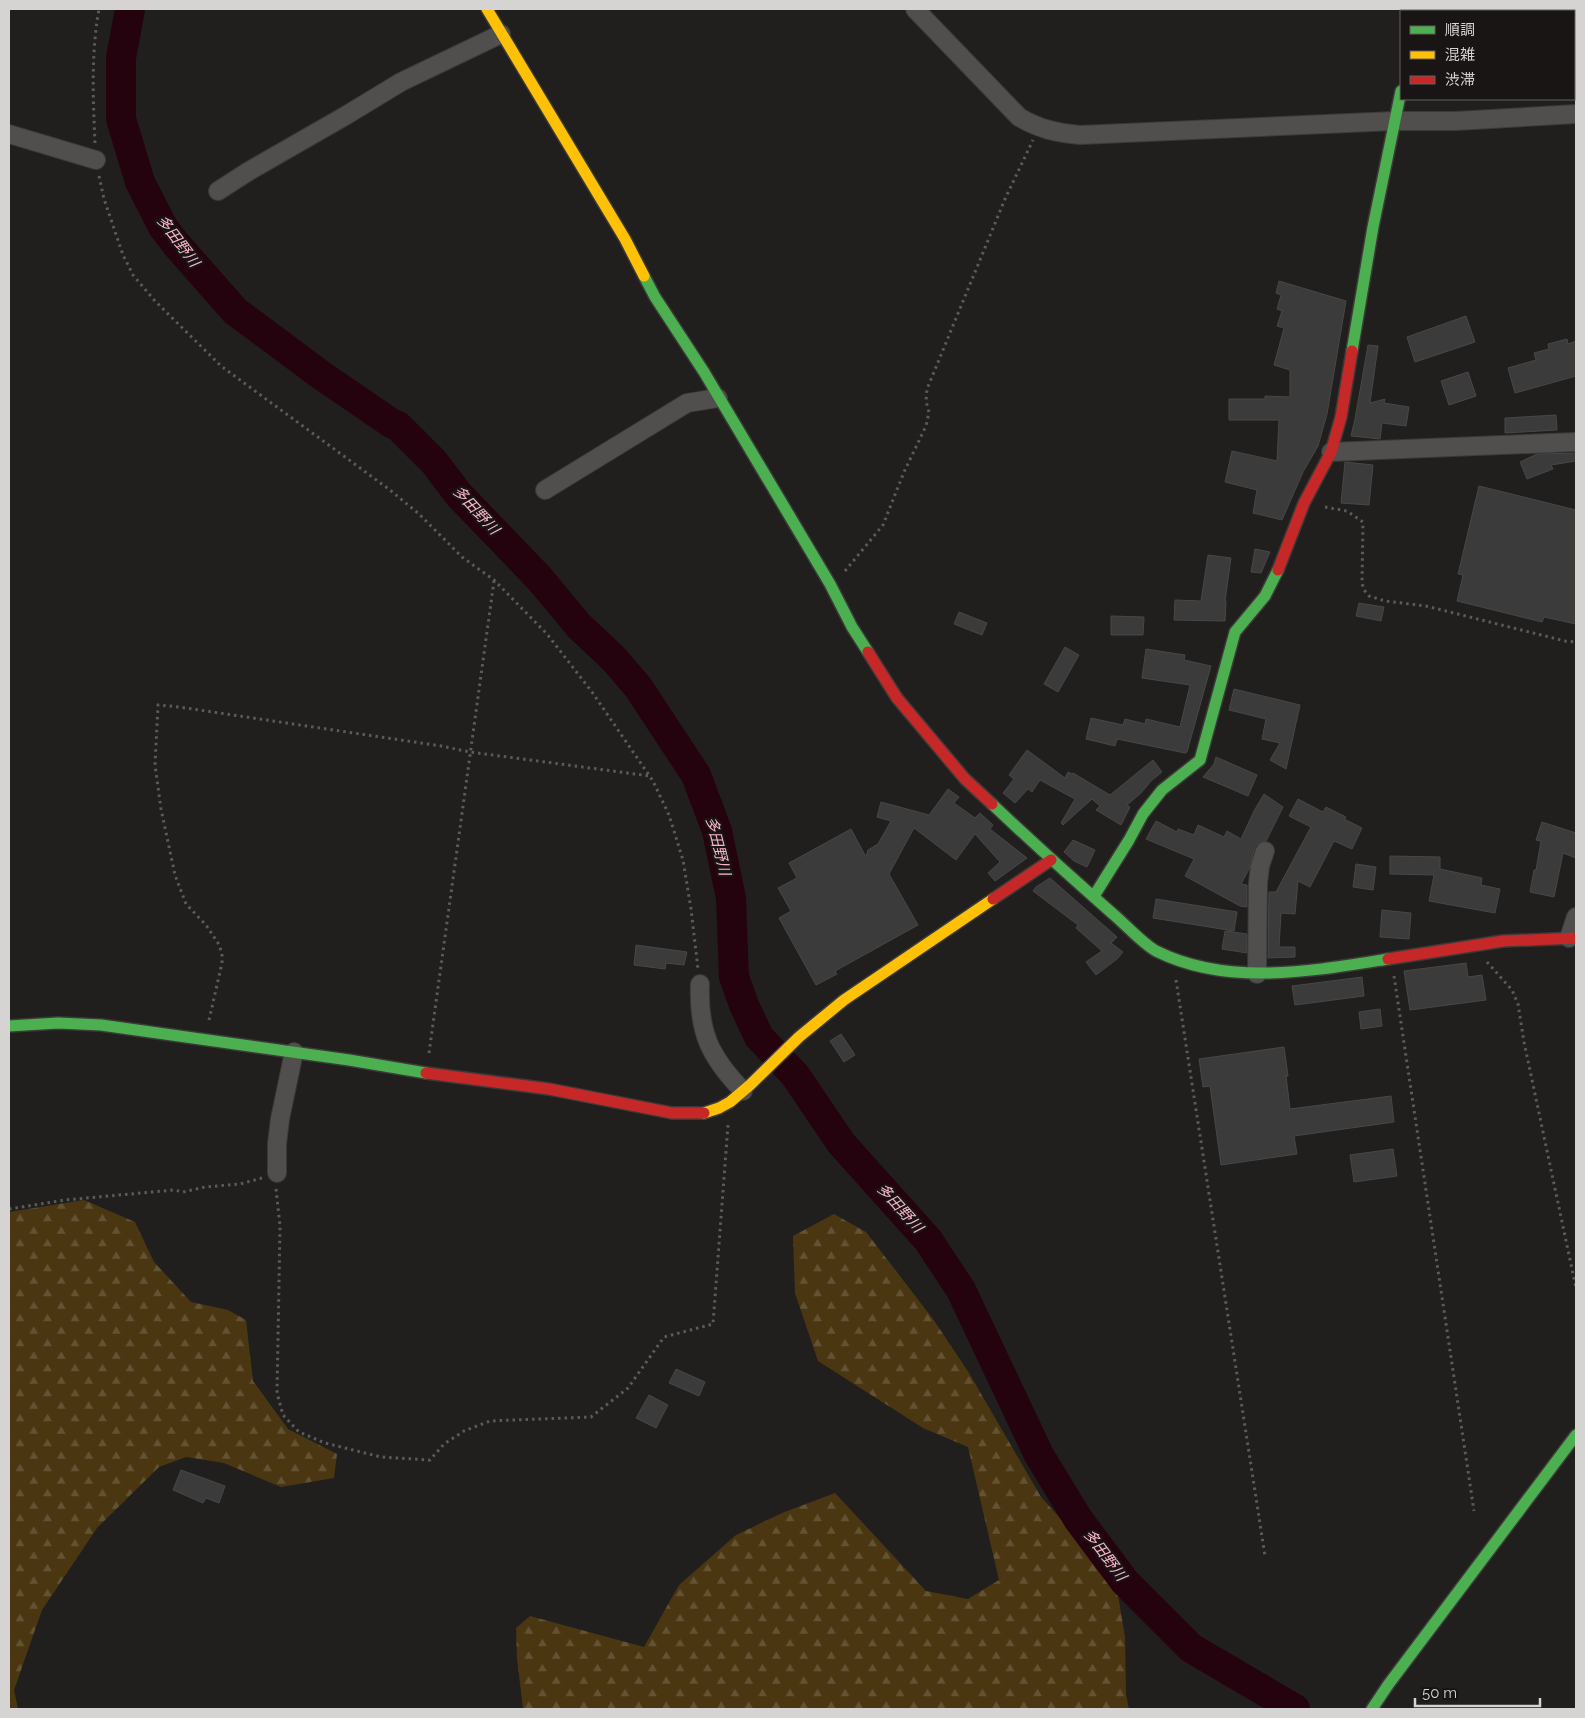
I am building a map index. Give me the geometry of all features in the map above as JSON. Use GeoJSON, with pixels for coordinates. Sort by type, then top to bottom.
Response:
{"type":"FeatureCollection","features":[{"type":"Feature","properties":{"kind":"street"},"geometry":{"type":"LineString","coordinates":[[487,9],[625,239],[655,297],[704,372],[830,584],[852,627],[897,698],[966,779],[1051,860],[1154,950],[1206,969],[1258,974],[1391,959],[1474,944],[1519,939],[1573,938],[1576,917]]}},
{"type":"Feature","properties":{"kind":"street"},"geometry":{"type":"LineString","coordinates":[[915,9],[1019,117],[1037,128],[1063,134],[1080,135],[1394,121],[1456,121],[1576,114]]}},
{"type":"Feature","properties":{"kind":"street"},"geometry":{"type":"LineString","coordinates":[[218,191],[402,82],[502,34]]}},
{"type":"Feature","properties":{"kind":"street"},"geometry":{"type":"LineString","coordinates":[[1094,896],[1143,814],[1162,790],[1200,760],[1235,632],[1265,596],[1275,578],[1304,503],[1331,452],[1341,417],[1373,227],[1400,95]]}},
{"type":"Feature","properties":{"kind":"street"},"geometry":{"type":"LineString","coordinates":[[9,134],[96,160]]}},
{"type":"Feature","properties":{"kind":"street"},"geometry":{"type":"LineString","coordinates":[[545,490],[687,403],[718,398]]}},
{"type":"Feature","properties":{"kind":"street"},"geometry":{"type":"LineString","coordinates":[[1331,452],[1576,442]]}},
{"type":"Feature","properties":{"kind":"street"},"geometry":{"type":"LineString","coordinates":[[1258,974],[1258,883],[1264,851]]}},
{"type":"Feature","properties":{"kind":"street"},"geometry":{"type":"LineString","coordinates":[[9,1026],[58,1023],[101,1025],[426,1073],[549,1089],[672,1113],[704,1113],[720,1108],[741,1093],[799,1037],[844,1000],[1051,860]]}},
{"type":"Feature","properties":{"kind":"street"},"geometry":{"type":"LineString","coordinates":[[700,984],[699,1002],[711,1052],[741,1093]]}},
{"type":"Feature","properties":{"kind":"street"},"geometry":{"type":"LineString","coordinates":[[277,1173],[277,1144],[280,1119],[294,1052]]}},
{"type":"Feature","properties":{"kind":"street"},"geometry":{"type":"LineString","coordinates":[[1372,1709],[1576,1435]]}},
{"type":"Feature","properties":{"kind":"path"},"geometry":{"type":"LineString","coordinates":[[99,9],[94,37],[92,79],[96,160],[104,199],[123,255],[133,275],[155,301],[221,366],[390,490],[419,514],[462,557],[494,580],[547,634],[592,692],[650,776],[669,815],[683,860],[700,984]]}},
{"type":"Feature","properties":{"kind":"path"},"geometry":{"type":"LineString","coordinates":[[830,584],[843,573],[883,525],[904,472],[926,426],[929,412],[926,401],[927,389],[1002,208],[1030,149],[1037,128]]}},
{"type":"Feature","properties":{"kind":"path"},"geometry":{"type":"LineString","coordinates":[[1304,503],[1347,511],[1363,522],[1362,583],[1364,590],[1369,596],[1426,606],[1576,642]]}},
{"type":"Feature","properties":{"kind":"path"},"geometry":{"type":"LineString","coordinates":[[426,1073],[494,580]]}},
{"type":"Feature","properties":{"kind":"path"},"geometry":{"type":"LineString","coordinates":[[205,1040],[213,996],[222,963],[222,953],[218,942],[206,924],[186,904],[175,875],[161,809],[155,766],[158,705],[179,706],[470,752],[650,776]]}},
{"type":"Feature","properties":{"kind":"path"},"geometry":{"type":"LineString","coordinates":[[1474,944],[1475,951],[1494,968],[1512,990],[1518,1004],[1524,1042],[1576,1288]]}},
{"type":"Feature","properties":{"kind":"path"},"geometry":{"type":"LineString","coordinates":[[1391,959],[1474,1511]]}},
{"type":"Feature","properties":{"kind":"path"},"geometry":{"type":"LineString","coordinates":[[1177,960],[1176,988],[1264,1556]]}},
{"type":"Feature","properties":{"kind":"path"},"geometry":{"type":"LineString","coordinates":[[9,1209],[65,1200],[174,1190],[183,1192],[205,1187],[240,1184],[277,1173],[275,1183],[280,1226],[277,1393],[283,1415],[299,1432],[325,1443],[381,1457],[430,1460],[444,1444],[464,1431],[490,1421],[591,1417],[628,1388],[664,1337],[713,1324],[741,1093]]}},
{"type":"Feature","properties":{"kind":"green space"},"geometry":{"type":"Polygon","coordinates":[[[84,1200],[135,1222],[154,1262],[191,1302],[228,1310],[246,1320],[253,1381],[288,1429],[337,1454],[334,1478],[281,1487],[224,1463],[186,1457],[159,1467],[97,1528],[42,1610],[14,1690],[18,1709],[9,1709],[9,1212],[84,1200]]]}},
{"type":"Feature","properties":{"kind":"green space"},"geometry":{"type":"Polygon","coordinates":[[[834,1214],[866,1232],[933,1319],[969,1373],[1041,1497],[1094,1556],[1118,1595],[1125,1637],[1126,1694],[1129,1709],[523,1709],[517,1658],[516,1628],[530,1616],[644,1647],[679,1585],[736,1535],[782,1513],[835,1493],[926,1591],[968,1599],[999,1580],[968,1447],[923,1428],[818,1361],[795,1293],[793,1236],[834,1214]]]}},
{"type":"Feature","properties":{"kind":"building"},"geometry":{"type":"Polygon","coordinates":[[[1279,281],[1346,301],[1327,414],[1318,446],[1303,472],[1282,520],[1253,513],[1257,490],[1225,482],[1232,451],[1277,461],[1279,420],[1229,420],[1229,399],[1265,399],[1265,396],[1290,397],[1290,370],[1274,365],[1284,328],[1277,326],[1282,311],[1277,309],[1281,295],[1276,293],[1279,281]]]}},
{"type":"Feature","properties":{"kind":"building"},"geometry":{"type":"Polygon","coordinates":[[[1466,316],[1475,342],[1415,362],[1407,337],[1466,316]]]}},
{"type":"Feature","properties":{"kind":"building"},"geometry":{"type":"Polygon","coordinates":[[[1567,339],[1568,344],[1576,341],[1576,376],[1515,393],[1508,368],[1536,360],[1534,353],[1549,349],[1548,344],[1567,339]]]}},
{"type":"Feature","properties":{"kind":"building"},"geometry":{"type":"Polygon","coordinates":[[[1368,345],[1378,346],[1370,403],[1385,399],[1384,403],[1409,407],[1406,426],[1382,423],[1380,439],[1351,436],[1368,345]]]}},
{"type":"Feature","properties":{"kind":"building"},"geometry":{"type":"Polygon","coordinates":[[[1468,372],[1476,396],[1449,405],[1441,381],[1468,372]]]}},
{"type":"Feature","properties":{"kind":"building"},"geometry":{"type":"Polygon","coordinates":[[[1556,415],[1557,430],[1505,433],[1505,418],[1556,415]]]}},
{"type":"Feature","properties":{"kind":"building"},"geometry":{"type":"Polygon","coordinates":[[[1576,453],[1576,461],[1551,465],[1553,469],[1527,479],[1520,462],[1537,454],[1576,453]]]}},
{"type":"Feature","properties":{"kind":"building"},"geometry":{"type":"Polygon","coordinates":[[[1345,462],[1373,465],[1369,505],[1341,503],[1345,462]]]}},
{"type":"Feature","properties":{"kind":"building"},"geometry":{"type":"Polygon","coordinates":[[[1479,486],[1576,510],[1576,624],[1544,617],[1542,622],[1457,601],[1463,575],[1458,574],[1479,486]]]}},
{"type":"Feature","properties":{"kind":"building"},"geometry":{"type":"Polygon","coordinates":[[[1255,549],[1270,552],[1261,573],[1251,572],[1255,549]]]}},
{"type":"Feature","properties":{"kind":"building"},"geometry":{"type":"Polygon","coordinates":[[[1208,555],[1231,558],[1225,601],[1225,621],[1174,620],[1175,600],[1201,601],[1208,555]]]}},
{"type":"Feature","properties":{"kind":"building"},"geometry":{"type":"Polygon","coordinates":[[[1359,603],[1384,607],[1381,621],[1356,616],[1359,603]]]}},
{"type":"Feature","properties":{"kind":"building"},"geometry":{"type":"Polygon","coordinates":[[[959,612],[987,623],[982,635],[954,624],[959,612]]]}},
{"type":"Feature","properties":{"kind":"building"},"geometry":{"type":"Polygon","coordinates":[[[1111,616],[1144,617],[1143,635],[1111,635],[1111,616]]]}},
{"type":"Feature","properties":{"kind":"building"},"geometry":{"type":"Polygon","coordinates":[[[1065,647],[1079,655],[1058,692],[1044,684],[1065,647]]]}},
{"type":"Feature","properties":{"kind":"building"},"geometry":{"type":"Polygon","coordinates":[[[1146,649],[1185,655],[1184,660],[1211,666],[1187,752],[1185,753],[1117,739],[1115,746],[1086,739],[1091,718],[1123,725],[1125,719],[1145,724],[1146,719],[1180,727],[1190,685],[1142,678],[1146,649]]]}},
{"type":"Feature","properties":{"kind":"building"},"geometry":{"type":"Polygon","coordinates":[[[1234,689],[1300,705],[1286,769],[1270,760],[1280,743],[1262,739],[1266,719],[1229,710],[1234,689]]]}},
{"type":"Feature","properties":{"kind":"building"},"geometry":{"type":"Polygon","coordinates":[[[1027,750],[1065,778],[1068,772],[1073,773],[1110,795],[1153,760],[1162,772],[1127,805],[1130,807],[1121,825],[1096,810],[1100,806],[1092,799],[1063,825],[1061,823],[1075,799],[1040,780],[1032,792],[1028,789],[1015,803],[1003,793],[1014,779],[1009,775],[1027,750]]]}},
{"type":"Feature","properties":{"kind":"building"},"geometry":{"type":"Polygon","coordinates":[[[1216,757],[1257,775],[1248,796],[1203,777],[1214,764],[1216,757]]]}},
{"type":"Feature","properties":{"kind":"building"},"geometry":{"type":"Polygon","coordinates":[[[948,789],[959,797],[954,803],[975,818],[980,813],[993,825],[990,829],[1027,858],[995,881],[988,873],[1000,862],[975,834],[956,860],[914,828],[889,874],[918,925],[835,971],[837,974],[816,985],[779,918],[791,911],[778,888],[797,878],[789,863],[851,829],[866,857],[868,850],[878,844],[891,821],[877,817],[881,802],[929,815],[948,789]]]}},
{"type":"Feature","properties":{"kind":"building"},"geometry":{"type":"Polygon","coordinates":[[[1264,794],[1283,807],[1266,841],[1258,843],[1255,847],[1249,869],[1241,884],[1247,885],[1247,907],[1240,906],[1185,876],[1194,859],[1146,839],[1156,821],[1177,832],[1178,829],[1194,835],[1198,825],[1224,837],[1227,831],[1241,839],[1264,794]]]}},
{"type":"Feature","properties":{"kind":"building"},"geometry":{"type":"Polygon","coordinates":[[[1298,799],[1323,812],[1326,807],[1362,828],[1352,849],[1334,841],[1310,887],[1298,881],[1295,914],[1281,913],[1279,947],[1295,947],[1295,957],[1268,958],[1269,892],[1276,892],[1311,827],[1289,816],[1298,799]]]}},
{"type":"Feature","properties":{"kind":"building"},"geometry":{"type":"Polygon","coordinates":[[[1542,822],[1576,833],[1576,858],[1563,853],[1554,897],[1530,892],[1541,841],[1536,840],[1542,822]]]}},
{"type":"Feature","properties":{"kind":"building"},"geometry":{"type":"Polygon","coordinates":[[[1073,840],[1095,850],[1087,867],[1074,861],[1064,852],[1073,840]]]}},
{"type":"Feature","properties":{"kind":"building"},"geometry":{"type":"Polygon","coordinates":[[[1390,856],[1440,857],[1440,869],[1482,878],[1481,885],[1500,889],[1495,913],[1429,901],[1434,875],[1390,874],[1390,856]]]}},
{"type":"Feature","properties":{"kind":"building"},"geometry":{"type":"Polygon","coordinates":[[[1356,864],[1376,867],[1373,890],[1353,887],[1356,864]]]}},
{"type":"Feature","properties":{"kind":"building"},"geometry":{"type":"Polygon","coordinates":[[[1050,878],[1117,937],[1111,943],[1123,952],[1096,975],[1086,962],[1102,951],[1076,928],[1078,925],[1033,891],[1050,878]]]}},
{"type":"Feature","properties":{"kind":"building"},"geometry":{"type":"Polygon","coordinates":[[[1156,899],[1237,912],[1234,931],[1153,918],[1156,899]]]}},
{"type":"Feature","properties":{"kind":"building"},"geometry":{"type":"Polygon","coordinates":[[[1382,910],[1411,913],[1409,939],[1380,937],[1382,910]]]}},
{"type":"Feature","properties":{"kind":"building"},"geometry":{"type":"Polygon","coordinates":[[[1225,931],[1247,934],[1247,953],[1222,949],[1225,931]]]}},
{"type":"Feature","properties":{"kind":"building"},"geometry":{"type":"Polygon","coordinates":[[[636,945],[687,952],[684,965],[666,963],[665,969],[634,965],[636,945]]]}},
{"type":"Feature","properties":{"kind":"building"},"geometry":{"type":"Polygon","coordinates":[[[1466,963],[1468,977],[1482,975],[1486,1000],[1410,1010],[1404,971],[1466,963]]]}},
{"type":"Feature","properties":{"kind":"building"},"geometry":{"type":"Polygon","coordinates":[[[1362,977],[1364,996],[1295,1005],[1292,986],[1362,977]]]}},
{"type":"Feature","properties":{"kind":"building"},"geometry":{"type":"Polygon","coordinates":[[[1380,1009],[1382,1026],[1361,1029],[1359,1012],[1380,1009]]]}},
{"type":"Feature","properties":{"kind":"building"},"geometry":{"type":"Polygon","coordinates":[[[841,1034],[855,1055],[844,1062],[830,1041],[841,1034]]]}},
{"type":"Feature","properties":{"kind":"building"},"geometry":{"type":"Polygon","coordinates":[[[1284,1047],[1290,1109],[1391,1096],[1394,1122],[1294,1136],[1297,1154],[1221,1165],[1210,1086],[1203,1087],[1199,1059],[1284,1047]]]}},
{"type":"Feature","properties":{"kind":"building"},"geometry":{"type":"Polygon","coordinates":[[[1393,1149],[1397,1176],[1354,1182],[1350,1155],[1393,1149]]]}},
{"type":"Feature","properties":{"kind":"building"},"geometry":{"type":"Polygon","coordinates":[[[676,1369],[705,1382],[699,1396],[669,1383],[676,1369]]]}},
{"type":"Feature","properties":{"kind":"building"},"geometry":{"type":"Polygon","coordinates":[[[649,1395],[668,1405],[656,1428],[636,1418],[649,1395]]]}},
{"type":"Feature","properties":{"kind":"building"},"geometry":{"type":"Polygon","coordinates":[[[181,1470],[225,1486],[219,1503],[206,1498],[203,1503],[173,1490],[181,1470]]]}},
{"type":"Feature","properties":{"kind":"waterway","name":"多田野川"},"geometry":{"type":"LineString","coordinates":[[130,9],[121,58],[121,119],[140,182],[163,227],[235,311],[321,375],[398,426],[434,462],[459,495],[539,578],[579,626],[613,658],[638,687],[696,775],[717,831],[731,898],[734,977],[744,1005],[759,1037],[795,1075],[841,1143],[928,1240],[961,1290],[1039,1455],[1078,1519],[1125,1582],[1191,1648],[1295,1709]]}},
{"type":"Feature","properties":{"kind":"traffic: fast"},"geometry":{"type":"LineString","coordinates":[[1352,351],[1373,227],[1400,96]]}},
{"type":"Feature","properties":{"kind":"traffic: fast"},"geometry":{"type":"LineString","coordinates":[[644,276],[655,297],[704,372],[830,584],[852,627],[868,652]]}},
{"type":"Feature","properties":{"kind":"traffic: fast"},"geometry":{"type":"LineString","coordinates":[[1094,896],[1143,814],[1162,790],[1200,760],[1235,632],[1265,596],[1278,570]]}},
{"type":"Feature","properties":{"kind":"traffic: fast"},"geometry":{"type":"LineString","coordinates":[[992,804],[1145,944],[1156,951],[1184,962],[1212,969],[1241,973],[1271,973],[1330,968],[1388,959]]}},
{"type":"Feature","properties":{"kind":"traffic: fast"},"geometry":{"type":"LineString","coordinates":[[9,1026],[58,1023],[101,1025],[349,1060],[426,1073]]}},
{"type":"Feature","properties":{"kind":"traffic: fast"},"geometry":{"type":"LineString","coordinates":[[1372,1709],[1576,1435]]}},
{"type":"Feature","properties":{"kind":"traffic: slow"},"geometry":{"type":"LineString","coordinates":[[487,9],[625,239],[644,276]]}},
{"type":"Feature","properties":{"kind":"traffic: slow"},"geometry":{"type":"LineString","coordinates":[[704,1113],[730,1102],[799,1037],[844,1000],[993,899]]}},
{"type":"Feature","properties":{"kind":"traffic: jam"},"geometry":{"type":"LineString","coordinates":[[1278,570],[1304,503],[1331,452],[1341,417],[1352,351]]}},
{"type":"Feature","properties":{"kind":"traffic: jam"},"geometry":{"type":"LineString","coordinates":[[868,652],[897,698],[965,779],[992,804]]}},
{"type":"Feature","properties":{"kind":"traffic: jam"},"geometry":{"type":"LineString","coordinates":[[993,899],[1051,860]]}},
{"type":"Feature","properties":{"kind":"traffic: jam"},"geometry":{"type":"LineString","coordinates":[[1388,959],[1503,941],[1576,938]]}},
{"type":"Feature","properties":{"kind":"traffic: jam"},"geometry":{"type":"LineString","coordinates":[[426,1073],[549,1089],[672,1113],[704,1113]]}}]}
